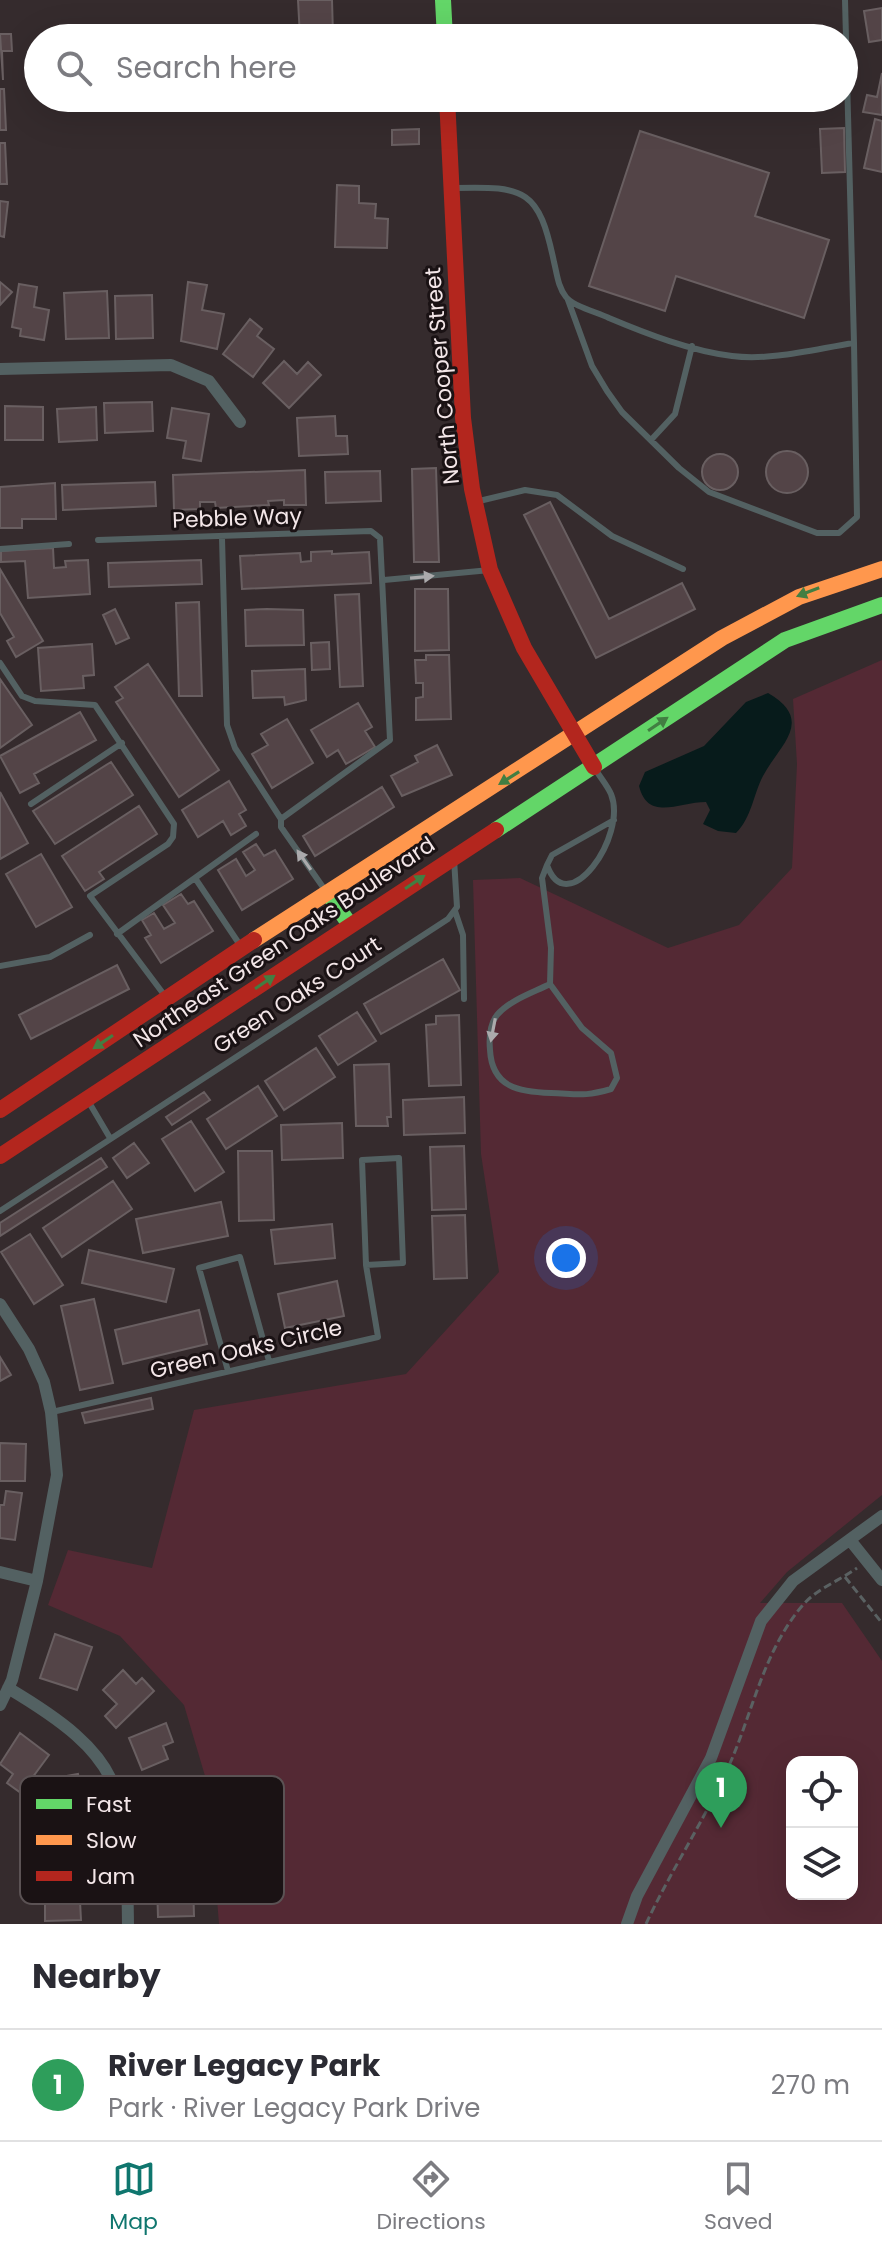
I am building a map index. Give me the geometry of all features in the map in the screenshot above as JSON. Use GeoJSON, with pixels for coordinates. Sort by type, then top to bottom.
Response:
{"type":"FeatureCollection","features":[{"type":"Feature","properties":{"kind":"main road"},"geometry":{"type":"LineString","coordinates":[[443,0],[444,24]]}},
{"type":"Feature","properties":{"kind":"main road","name":"North Cooper Street"},"geometry":{"type":"LineString","coordinates":[[448,112],[463,418],[475,502],[490,570],[524,648],[594,767]]}},
{"type":"Feature","properties":{"kind":"main road","name":"Northeast Green Oaks Boulevard"},"geometry":{"type":"LineString","coordinates":[[0,1110],[242,948],[782,602],[842,578],[882,569]]}},
{"type":"Feature","properties":{"kind":"main road","name":"Northeast Green Oaks Boulevard"},"geometry":{"type":"LineString","coordinates":[[0,1156],[785,640],[880,607]]}},
{"type":"Feature","properties":{"kind":"main road"},"geometry":{"type":"LineString","coordinates":[[328,893],[350,925]]}},
{"type":"Feature","properties":{"kind":"street"},"geometry":{"type":"LineString","coordinates":[[0,369],[171,365],[209,381],[240,422]]}},
{"type":"Feature","properties":{"kind":"street"},"geometry":{"type":"LineString","coordinates":[[0,1304],[29,1349],[44,1382],[51,1412],[57,1475],[37,1581],[8,1688],[0,1705]]}},
{"type":"Feature","properties":{"kind":"street"},"geometry":{"type":"LineString","coordinates":[[627,1924],[637,1896],[711,1758],[761,1621],[793,1581],[882,1516]]}},
{"type":"Feature","properties":{"kind":"street"},"geometry":{"type":"LineString","coordinates":[[850,1540],[882,1580]]}},
{"type":"Feature","properties":{"kind":"street"},"geometry":{"type":"LineString","coordinates":[[0,1572],[37,1581]]}},
{"type":"Feature","properties":{"kind":"street"},"geometry":{"type":"LineString","coordinates":[[8,1688],[72,1730],[92,1747],[112,1776]]}},
{"type":"Feature","properties":{"kind":"street"},"geometry":{"type":"LineString","coordinates":[[127,1904],[128,1924]]}},
{"type":"Feature","properties":{"kind":"lane"},"geometry":{"type":"LineString","coordinates":[[845,0],[846,24]]}},
{"type":"Feature","properties":{"kind":"lane"},"geometry":{"type":"LineString","coordinates":[[451,188],[491,187],[518,192],[537,205],[546,222],[559,287],[568,300],[600,378],[622,412],[709,492],[817,533],[839,533],[853,523],[860,503],[848,112]]}},
{"type":"Feature","properties":{"kind":"lane"},"geometry":{"type":"LineString","coordinates":[[568,300],[617,321],[732,356],[769,355],[854,343]]}},
{"type":"Feature","properties":{"kind":"lane"},"geometry":{"type":"LineString","coordinates":[[651,440],[675,414],[692,346]]}},
{"type":"Feature","properties":{"kind":"lane"},"geometry":{"type":"LineString","coordinates":[[475,502],[525,490],[557,495],[612,536],[683,569]]}},
{"type":"Feature","properties":{"kind":"lane","name":"Pebble Way"},"geometry":{"type":"LineString","coordinates":[[98,540],[371,531],[382,545],[384,580]]}},
{"type":"Feature","properties":{"kind":"lane"},"geometry":{"type":"LineString","coordinates":[[222,538],[227,725],[235,748],[281,819],[281,827],[328,893]]}},
{"type":"Feature","properties":{"kind":"lane"},"geometry":{"type":"LineString","coordinates":[[0,549],[69,544]]}},
{"type":"Feature","properties":{"kind":"lane"},"geometry":{"type":"LineString","coordinates":[[281,819],[390,740],[384,580],[490,570]]}},
{"type":"Feature","properties":{"kind":"lane"},"geometry":{"type":"LineString","coordinates":[[0,663],[22,696],[35,701],[95,705],[174,824],[173,837],[168,844],[90,896],[167,999]]}},
{"type":"Feature","properties":{"kind":"lane"},"geometry":{"type":"LineString","coordinates":[[31,804],[122,743]]}},
{"type":"Feature","properties":{"kind":"lane"},"geometry":{"type":"LineString","coordinates":[[547,865],[550,874],[560,881],[572,882],[588,876],[599,863],[614,820],[611,794],[594,767]]}},
{"type":"Feature","properties":{"kind":"lane"},"geometry":{"type":"LineString","coordinates":[[550,984],[509,1004],[495,1017],[490,1055],[499,1079],[511,1090],[523,1094],[582,1097],[611,1089],[617,1078],[611,1053],[582,1028],[550,984],[551,948],[542,878],[552,855],[614,820]]}},
{"type":"Feature","properties":{"kind":"lane"},"geometry":{"type":"LineString","coordinates":[[117,934],[256,834]]}},
{"type":"Feature","properties":{"kind":"lane"},"geometry":{"type":"LineString","coordinates":[[454,856],[455,911],[463,935],[464,999]]}},
{"type":"Feature","properties":{"kind":"lane"},"geometry":{"type":"LineString","coordinates":[[195,878],[242,948]]}},
{"type":"Feature","properties":{"kind":"lane","name":"Green Oaks Court"},"geometry":{"type":"LineString","coordinates":[[0,1211],[448,919],[455,911]]}},
{"type":"Feature","properties":{"kind":"lane"},"geometry":{"type":"LineString","coordinates":[[0,966],[50,957],[90,935]]}},
{"type":"Feature","properties":{"kind":"lane"},"geometry":{"type":"LineString","coordinates":[[87,1099],[110,1138]]}},
{"type":"Feature","properties":{"kind":"lane"},"geometry":{"type":"LineString","coordinates":[[399,1158],[403,1263],[366,1265],[362,1160],[399,1158]]}},
{"type":"Feature","properties":{"kind":"lane"},"geometry":{"type":"LineString","coordinates":[[228,1371],[199,1268],[240,1257],[269,1361]]}},
{"type":"Feature","properties":{"kind":"lane","name":"Green Oaks Circle"},"geometry":{"type":"LineString","coordinates":[[51,1412],[378,1337],[366,1265]]}},
{"type":"Feature","properties":{"kind":"path"},"geometry":{"type":"LineString","coordinates":[[646,1924],[664,1886],[708,1811],[732,1759],[758,1685],[785,1630],[803,1604],[856,1569]]}},
{"type":"Feature","properties":{"kind":"path"},"geometry":{"type":"LineString","coordinates":[[845,1577],[882,1623]]}},
{"type":"Feature","properties":{"kind":"shaded area"},"geometry":{"type":"Polygon","coordinates":[[[882,660],[882,1495],[787,1572],[760,1603],[842,1603],[882,1661],[882,1924],[219,1924],[217,1904],[284,1904],[284,1776],[205,1776],[184,1705],[120,1636],[48,1605],[68,1550],[152,1568],[194,1410],[406,1374],[499,1272],[481,1154],[473,880],[520,878],[668,948],[739,925],[792,868],[797,764],[793,699],[882,660]]]}},
{"type":"Feature","properties":{"kind":"water"},"geometry":{"type":"Polygon","coordinates":[[[768,693],[790,713],[790,733],[763,776],[749,813],[736,833],[718,831],[703,824],[710,810],[706,802],[666,808],[649,804],[639,786],[645,772],[704,746],[746,702],[768,693]]]}},
{"type":"Feature","properties":{"kind":"building"},"geometry":{"type":"Polygon","coordinates":[[[298,0],[332,0],[333,24],[299,24],[298,0]]]}},
{"type":"Feature","properties":{"kind":"building"},"geometry":{"type":"Polygon","coordinates":[[[882,8],[882,40],[869,42],[864,11],[882,8]]]}},
{"type":"Feature","properties":{"kind":"building"},"geometry":{"type":"Polygon","coordinates":[[[0,34],[11,34],[12,51],[2,51],[3,80],[0,34]]]}},
{"type":"Feature","properties":{"kind":"building"},"geometry":{"type":"Polygon","coordinates":[[[882,73],[882,115],[863,112],[867,95],[877,97],[882,73]]]}},
{"type":"Feature","properties":{"kind":"building"},"geometry":{"type":"Polygon","coordinates":[[[0,89],[4,89],[6,130],[0,130],[0,89]]]}},
{"type":"Feature","properties":{"kind":"building"},"geometry":{"type":"Polygon","coordinates":[[[875,119],[882,121],[882,172],[864,168],[875,119]]]}},
{"type":"Feature","properties":{"kind":"building"},"geometry":{"type":"Polygon","coordinates":[[[844,128],[845,172],[822,173],[820,129],[844,128]]]}},
{"type":"Feature","properties":{"kind":"building"},"geometry":{"type":"Polygon","coordinates":[[[419,129],[419,144],[392,145],[392,130],[419,129]]]}},
{"type":"Feature","properties":{"kind":"building"},"geometry":{"type":"Polygon","coordinates":[[[640,131],[769,173],[755,216],[829,240],[804,318],[676,276],[665,311],[589,286],[640,131]]]}},
{"type":"Feature","properties":{"kind":"building"},"geometry":{"type":"Polygon","coordinates":[[[0,143],[5,143],[7,184],[0,184],[0,143]]]}},
{"type":"Feature","properties":{"kind":"building"},"geometry":{"type":"Polygon","coordinates":[[[337,185],[359,186],[359,203],[376,204],[375,218],[388,219],[387,248],[335,247],[337,185]]]}},
{"type":"Feature","properties":{"kind":"building"},"geometry":{"type":"Polygon","coordinates":[[[0,201],[8,202],[4,237],[0,236],[0,201]]]}},
{"type":"Feature","properties":{"kind":"building"},"geometry":{"type":"Polygon","coordinates":[[[0,282],[12,292],[0,305],[0,282]]]}},
{"type":"Feature","properties":{"kind":"building"},"geometry":{"type":"Polygon","coordinates":[[[188,282],[207,285],[202,310],[224,314],[217,349],[181,341],[188,282]]]}},
{"type":"Feature","properties":{"kind":"building"},"geometry":{"type":"Polygon","coordinates":[[[19,284],[37,287],[34,307],[49,310],[44,340],[20,336],[21,329],[12,327],[19,284]]]}},
{"type":"Feature","properties":{"kind":"building"},"geometry":{"type":"Polygon","coordinates":[[[107,291],[109,338],[66,339],[64,293],[107,291]]]}},
{"type":"Feature","properties":{"kind":"building"},"geometry":{"type":"Polygon","coordinates":[[[152,295],[153,338],[116,339],[115,296],[152,295]]]}},
{"type":"Feature","properties":{"kind":"building"},"geometry":{"type":"Polygon","coordinates":[[[250,319],[262,329],[257,336],[274,349],[253,377],[223,354],[250,319]]]}},
{"type":"Feature","properties":{"kind":"building"},"geometry":{"type":"Polygon","coordinates":[[[284,361],[297,374],[308,362],[321,375],[289,408],[263,383],[284,361]]]}},
{"type":"Feature","properties":{"kind":"building"},"geometry":{"type":"Polygon","coordinates":[[[152,402],[153,431],[105,433],[104,403],[152,402]]]}},
{"type":"Feature","properties":{"kind":"building"},"geometry":{"type":"Polygon","coordinates":[[[5,406],[43,407],[43,440],[5,440],[5,406]]]}},
{"type":"Feature","properties":{"kind":"building"},"geometry":{"type":"Polygon","coordinates":[[[96,407],[97,440],[59,442],[57,409],[96,407]]]}},
{"type":"Feature","properties":{"kind":"building"},"geometry":{"type":"Polygon","coordinates":[[[172,408],[209,414],[201,461],[183,458],[186,441],[167,438],[172,408]]]}},
{"type":"Feature","properties":{"kind":"building"},"geometry":{"type":"Polygon","coordinates":[[[335,416],[336,436],[347,436],[348,454],[299,456],[297,418],[335,416]]]}},
{"type":"Feature","properties":{"kind":"building"},"geometry":{"type":"Polygon","coordinates":[[[787,451],[802,457],[808,472],[802,487],[787,493],[772,487],[766,472],[772,457],[787,451]]]}},
{"type":"Feature","properties":{"kind":"building"},"geometry":{"type":"Polygon","coordinates":[[[720,454],[733,459],[738,472],[733,485],[720,490],[707,485],[702,472],[707,459],[720,454]]]}},
{"type":"Feature","properties":{"kind":"building"},"geometry":{"type":"Polygon","coordinates":[[[436,468],[439,562],[414,562],[412,469],[436,468]]]}},
{"type":"Feature","properties":{"kind":"building"},"geometry":{"type":"Polygon","coordinates":[[[305,470],[306,505],[284,505],[284,500],[268,501],[269,505],[216,508],[215,502],[200,502],[200,509],[174,510],[173,475],[305,470]]]}},
{"type":"Feature","properties":{"kind":"building"},"geometry":{"type":"Polygon","coordinates":[[[380,471],[381,501],[326,503],[325,472],[380,471]]]}},
{"type":"Feature","properties":{"kind":"building"},"geometry":{"type":"Polygon","coordinates":[[[155,482],[156,506],[63,510],[62,485],[155,482]]]}},
{"type":"Feature","properties":{"kind":"building"},"geometry":{"type":"Polygon","coordinates":[[[55,483],[56,519],[22,519],[22,528],[0,528],[0,487],[55,483]]]}},
{"type":"Feature","properties":{"kind":"building"},"geometry":{"type":"Polygon","coordinates":[[[550,502],[609,619],[682,583],[695,609],[596,658],[524,515],[550,502]]]}},
{"type":"Feature","properties":{"kind":"building"},"geometry":{"type":"Polygon","coordinates":[[[53,548],[54,568],[66,567],[65,561],[88,560],[90,594],[28,598],[25,561],[1,562],[1,551],[53,548]]]}},
{"type":"Feature","properties":{"kind":"building"},"geometry":{"type":"Polygon","coordinates":[[[332,551],[332,554],[369,552],[371,583],[242,589],[240,556],[300,553],[301,562],[311,561],[311,552],[332,551]]]}},
{"type":"Feature","properties":{"kind":"building"},"geometry":{"type":"Polygon","coordinates":[[[201,560],[202,584],[109,587],[108,563],[201,560]]]}},
{"type":"Feature","properties":{"kind":"building"},"geometry":{"type":"Polygon","coordinates":[[[0,569],[43,641],[16,657],[7,641],[14,637],[0,613],[0,569]]]}},
{"type":"Feature","properties":{"kind":"building"},"geometry":{"type":"Polygon","coordinates":[[[415,589],[448,589],[449,650],[415,651],[415,589]]]}},
{"type":"Feature","properties":{"kind":"building"},"geometry":{"type":"Polygon","coordinates":[[[359,594],[363,686],[340,687],[335,595],[359,594]]]}},
{"type":"Feature","properties":{"kind":"building"},"geometry":{"type":"Polygon","coordinates":[[[199,602],[202,696],[179,696],[176,603],[199,602]]]}},
{"type":"Feature","properties":{"kind":"building"},"geometry":{"type":"Polygon","coordinates":[[[115,609],[129,638],[116,644],[103,615],[115,609]]]}},
{"type":"Feature","properties":{"kind":"building"},"geometry":{"type":"Polygon","coordinates":[[[245,610],[303,610],[304,645],[246,646],[245,610]]]}},
{"type":"Feature","properties":{"kind":"building"},"geometry":{"type":"Polygon","coordinates":[[[329,642],[330,669],[312,670],[311,643],[329,642]]]}},
{"type":"Feature","properties":{"kind":"building"},"geometry":{"type":"Polygon","coordinates":[[[92,644],[94,675],[83,676],[84,688],[41,691],[38,648],[92,644]]]}},
{"type":"Feature","properties":{"kind":"building"},"geometry":{"type":"Polygon","coordinates":[[[426,655],[449,655],[451,719],[416,720],[416,698],[423,697],[423,683],[416,683],[415,660],[426,660],[426,655]]]}},
{"type":"Feature","properties":{"kind":"building"},"geometry":{"type":"Polygon","coordinates":[[[148,664],[219,770],[179,797],[116,702],[123,698],[115,687],[148,664]]]}},
{"type":"Feature","properties":{"kind":"building"},"geometry":{"type":"Polygon","coordinates":[[[305,669],[306,700],[285,705],[284,697],[253,698],[252,671],[305,669]]]}},
{"type":"Feature","properties":{"kind":"building"},"geometry":{"type":"Polygon","coordinates":[[[0,679],[32,725],[0,748],[0,679]]]}},
{"type":"Feature","properties":{"kind":"building"},"geometry":{"type":"Polygon","coordinates":[[[358,703],[372,727],[365,731],[375,747],[346,764],[338,750],[327,757],[311,730],[358,703]]]}},
{"type":"Feature","properties":{"kind":"building"},"geometry":{"type":"Polygon","coordinates":[[[80,712],[96,740],[34,774],[39,783],[20,793],[0,756],[80,712]]]}},
{"type":"Feature","properties":{"kind":"building"},"geometry":{"type":"Polygon","coordinates":[[[287,719],[313,763],[272,788],[252,754],[268,745],[261,734],[287,719]]]}},
{"type":"Feature","properties":{"kind":"building"},"geometry":{"type":"Polygon","coordinates":[[[437,745],[452,775],[402,796],[391,776],[418,762],[415,756],[437,745]]]}},
{"type":"Feature","properties":{"kind":"building"},"geometry":{"type":"Polygon","coordinates":[[[111,762],[133,795],[55,844],[33,811],[111,762]]]}},
{"type":"Feature","properties":{"kind":"building"},"geometry":{"type":"Polygon","coordinates":[[[229,781],[246,810],[239,814],[246,826],[231,835],[223,821],[198,837],[182,810],[229,781]]]}},
{"type":"Feature","properties":{"kind":"building"},"geometry":{"type":"Polygon","coordinates":[[[382,787],[394,807],[315,856],[303,836],[382,787]]]}},
{"type":"Feature","properties":{"kind":"building"},"geometry":{"type":"Polygon","coordinates":[[[0,792],[28,843],[0,859],[0,792]]]}},
{"type":"Feature","properties":{"kind":"building"},"geometry":{"type":"Polygon","coordinates":[[[139,806],[157,834],[99,872],[104,879],[85,891],[62,856],[139,806]]]}},
{"type":"Feature","properties":{"kind":"building"},"geometry":{"type":"Polygon","coordinates":[[[256,844],[264,856],[275,850],[293,879],[242,910],[218,870],[236,859],[246,876],[255,870],[243,852],[256,844]]]}},
{"type":"Feature","properties":{"kind":"building"},"geometry":{"type":"Polygon","coordinates":[[[41,854],[72,907],[36,927],[6,874],[41,854]]]}},
{"type":"Feature","properties":{"kind":"building"},"geometry":{"type":"Polygon","coordinates":[[[181,894],[188,904],[194,901],[213,931],[161,963],[145,938],[151,935],[142,920],[154,913],[164,929],[175,923],[163,905],[181,894]]]}},
{"type":"Feature","properties":{"kind":"building"},"geometry":{"type":"Polygon","coordinates":[[[443,959],[460,990],[381,1034],[364,1004],[443,959]]]}},
{"type":"Feature","properties":{"kind":"building"},"geometry":{"type":"Polygon","coordinates":[[[117,965],[129,989],[31,1039],[19,1015],[117,965]]]}},
{"type":"Feature","properties":{"kind":"building"},"geometry":{"type":"Polygon","coordinates":[[[357,1012],[376,1041],[338,1065],[319,1036],[357,1012]]]}},
{"type":"Feature","properties":{"kind":"building"},"geometry":{"type":"Polygon","coordinates":[[[459,1015],[461,1085],[429,1086],[426,1025],[436,1024],[436,1016],[459,1015]]]}},
{"type":"Feature","properties":{"kind":"building"},"geometry":{"type":"Polygon","coordinates":[[[316,1048],[335,1077],[284,1110],[265,1081],[316,1048]]]}},
{"type":"Feature","properties":{"kind":"building"},"geometry":{"type":"Polygon","coordinates":[[[389,1064],[391,1117],[387,1117],[388,1126],[356,1126],[354,1065],[389,1064]]]}},
{"type":"Feature","properties":{"kind":"building"},"geometry":{"type":"Polygon","coordinates":[[[258,1086],[277,1116],[226,1149],[207,1119],[258,1086]]]}},
{"type":"Feature","properties":{"kind":"building"},"geometry":{"type":"Polygon","coordinates":[[[204,1092],[210,1100],[172,1125],[166,1117],[204,1092]]]}},
{"type":"Feature","properties":{"kind":"building"},"geometry":{"type":"Polygon","coordinates":[[[464,1097],[465,1133],[404,1135],[403,1100],[464,1097]]]}},
{"type":"Feature","properties":{"kind":"building"},"geometry":{"type":"Polygon","coordinates":[[[191,1121],[224,1172],[195,1191],[162,1139],[191,1121]]]}},
{"type":"Feature","properties":{"kind":"building"},"geometry":{"type":"Polygon","coordinates":[[[342,1123],[343,1158],[282,1160],[281,1125],[342,1123]]]}},
{"type":"Feature","properties":{"kind":"building"},"geometry":{"type":"Polygon","coordinates":[[[134,1143],[149,1163],[127,1178],[113,1158],[134,1143]]]}},
{"type":"Feature","properties":{"kind":"building"},"geometry":{"type":"Polygon","coordinates":[[[464,1146],[466,1209],[432,1210],[430,1147],[464,1146]]]}},
{"type":"Feature","properties":{"kind":"building"},"geometry":{"type":"Polygon","coordinates":[[[238,1151],[272,1151],[274,1220],[239,1221],[238,1151]]]}},
{"type":"Feature","properties":{"kind":"building"},"geometry":{"type":"Polygon","coordinates":[[[101,1158],[107,1167],[0,1236],[0,1223],[101,1158]]]}},
{"type":"Feature","properties":{"kind":"building"},"geometry":{"type":"Polygon","coordinates":[[[113,1181],[132,1209],[62,1257],[43,1228],[113,1181]]]}},
{"type":"Feature","properties":{"kind":"building"},"geometry":{"type":"Polygon","coordinates":[[[221,1202],[228,1236],[143,1253],[136,1219],[221,1202]]]}},
{"type":"Feature","properties":{"kind":"building"},"geometry":{"type":"Polygon","coordinates":[[[465,1215],[467,1278],[434,1279],[432,1216],[465,1215]]]}},
{"type":"Feature","properties":{"kind":"building"},"geometry":{"type":"Polygon","coordinates":[[[332,1224],[335,1258],[275,1264],[271,1230],[332,1224]]]}},
{"type":"Feature","properties":{"kind":"building"},"geometry":{"type":"Polygon","coordinates":[[[30,1234],[63,1285],[34,1304],[1,1252],[30,1234]]]}},
{"type":"Feature","properties":{"kind":"building"},"geometry":{"type":"Polygon","coordinates":[[[89,1250],[174,1269],[166,1302],[82,1283],[89,1250]]]}},
{"type":"Feature","properties":{"kind":"building"},"geometry":{"type":"Polygon","coordinates":[[[337,1281],[344,1316],[285,1328],[278,1294],[337,1281]]]}},
{"type":"Feature","properties":{"kind":"building"},"geometry":{"type":"Polygon","coordinates":[[[94,1299],[113,1383],[80,1390],[61,1306],[94,1299]]]}},
{"type":"Feature","properties":{"kind":"building"},"geometry":{"type":"Polygon","coordinates":[[[199,1310],[207,1344],[123,1364],[115,1330],[199,1310]]]}},
{"type":"Feature","properties":{"kind":"building"},"geometry":{"type":"Polygon","coordinates":[[[0,1357],[11,1375],[0,1381],[0,1357]]]}},
{"type":"Feature","properties":{"kind":"building"},"geometry":{"type":"Polygon","coordinates":[[[151,1398],[153,1409],[85,1423],[82,1413],[151,1398]]]}},
{"type":"Feature","properties":{"kind":"building"},"geometry":{"type":"Polygon","coordinates":[[[0,1443],[26,1444],[25,1481],[0,1481],[0,1443]]]}},
{"type":"Feature","properties":{"kind":"building"},"geometry":{"type":"Polygon","coordinates":[[[6,1491],[22,1493],[15,1540],[0,1538],[0,1505],[4,1505],[6,1491]]]}},
{"type":"Feature","properties":{"kind":"building"},"geometry":{"type":"Polygon","coordinates":[[[55,1634],[92,1647],[77,1690],[40,1678],[55,1634]]]}},
{"type":"Feature","properties":{"kind":"building"},"geometry":{"type":"Polygon","coordinates":[[[123,1670],[136,1684],[142,1678],[154,1691],[116,1728],[105,1716],[117,1704],[103,1690],[123,1670]]]}},
{"type":"Feature","properties":{"kind":"building"},"geometry":{"type":"Polygon","coordinates":[[[166,1723],[173,1742],[163,1746],[168,1759],[142,1770],[129,1738],[166,1723]]]}},
{"type":"Feature","properties":{"kind":"building"},"geometry":{"type":"Polygon","coordinates":[[[20,1733],[49,1755],[34,1776],[20,1776],[20,1792],[7,1783],[13,1774],[0,1764],[20,1733]]]}},
{"type":"Feature","properties":{"kind":"building"},"geometry":{"type":"Polygon","coordinates":[[[45,1904],[80,1904],[81,1920],[45,1921],[45,1904]]]}},
{"type":"Feature","properties":{"kind":"building"},"geometry":{"type":"Polygon","coordinates":[[[158,1904],[194,1904],[194,1916],[158,1917],[158,1904]]]}},
{"type":"Feature","properties":{"kind":"traffic: fast"},"geometry":{"type":"LineString","coordinates":[[443,0],[444,24]]}},
{"type":"Feature","properties":{"kind":"traffic: fast"},"geometry":{"type":"LineString","coordinates":[[496,830],[785,640],[882,605]]}},
{"type":"Feature","properties":{"kind":"traffic: fast"},"geometry":{"type":"LineString","coordinates":[[328,893],[350,925]]}},
{"type":"Feature","properties":{"kind":"traffic: slow"},"geometry":{"type":"LineString","coordinates":[[254,940],[722,638],[799,597],[882,569]]}},
{"type":"Feature","properties":{"kind":"traffic: jam"},"geometry":{"type":"LineString","coordinates":[[448,112],[463,418],[472,489],[490,570],[524,648],[594,767]]}},
{"type":"Feature","properties":{"kind":"traffic: jam"},"geometry":{"type":"LineString","coordinates":[[0,1156],[496,830]]}},
{"type":"Feature","properties":{"kind":"traffic: jam"},"geometry":{"type":"LineString","coordinates":[[0,1110],[254,940]]}},
{"type":"Feature","properties":{"kind":"place","name":"River Legacy Park"},"geometry":{"type":"Point","coordinates":[721,1828]}}]}
